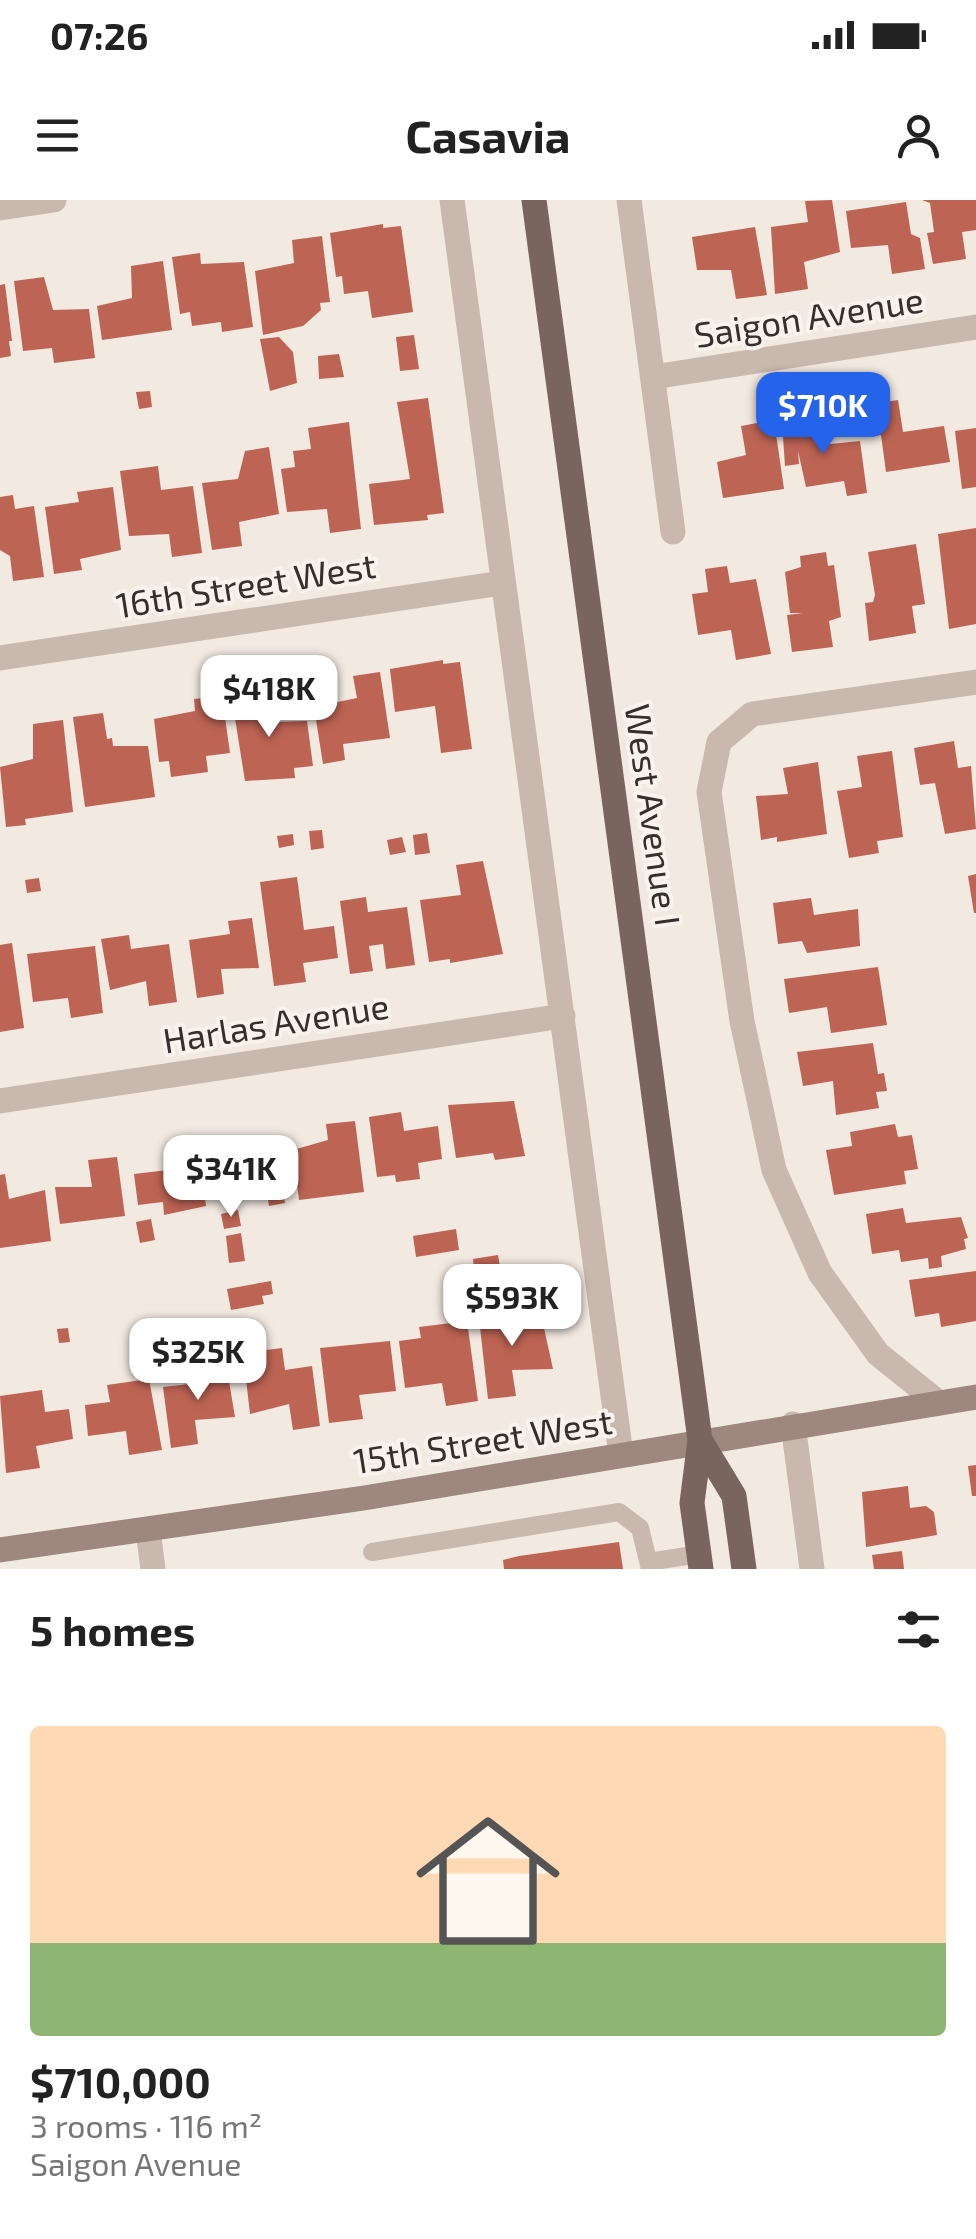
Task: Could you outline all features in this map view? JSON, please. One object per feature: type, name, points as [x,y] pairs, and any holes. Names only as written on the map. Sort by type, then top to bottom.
[{"type":"main road","name":"West Avenue I","points":[[534,200],[700,1440],[692,1502],[700,1561]]},
{"type":"main road","name":"West Avenue I","points":[[700,1440],[734,1496],[744,1569]]},
{"type":"street","points":[[0,208],[54,200]]},
{"type":"street","points":[[452,200],[621,1455]]},
{"type":"street","points":[[628,200],[672,532]]},
{"type":"street","name":"Saigon Avenue","points":[[653,378],[976,328]]},
{"type":"street","name":"16th Street West","points":[[0,658],[502,583]]},
{"type":"street","points":[[939,1402],[878,1354],[832,1289],[774,1170],[742,1021],[708,792],[719,742],[752,714],[976,682]]},
{"type":"street","name":"Harlas Avenue","points":[[0,1101],[563,1016]]},
{"type":"street","name":"15th Street West","points":[[0,1550],[148,1530],[976,1396]]},
{"type":"street","points":[[792,1424],[812,1569]]},
{"type":"street","points":[[148,1530],[153,1569]]},
{"type":"lane","points":[[372,1552],[619,1512],[640,1528],[649,1565],[700,1561]]},
{"type":"building","points":[[832,200],[840,252],[804,262],[808,289],[775,294],[771,227],[808,222],[805,201]]},
{"type":"building","points":[[922,200],[976,200],[976,230],[962,232],[966,259],[933,264],[927,233],[934,232],[930,203]]},
{"type":"building","points":[[906,202],[911,234],[920,238],[925,269],[892,274],[888,245],[851,248],[846,211]]},
{"type":"building","points":[[383,224],[383,228],[401,226],[413,312],[372,318],[368,291],[344,294],[342,276],[336,277],[330,233]]},
{"type":"building","points":[[755,227],[767,295],[736,299],[731,270],[697,270],[692,237]]},
{"type":"building","points":[[322,236],[330,302],[320,303],[321,310],[303,326],[263,335],[255,271],[294,263],[292,240]]},
{"type":"building","points":[[200,253],[201,264],[244,262],[253,327],[222,332],[221,322],[192,326],[190,312],[180,314],[172,257]]},
{"type":"building","points":[[163,261],[172,330],[102,340],[97,306],[132,298],[131,266]]},
{"type":"building","points":[[44,277],[53,310],[89,309],[95,358],[54,363],[52,348],[23,351],[14,281]]},
{"type":"building","points":[[5,284],[11,356],[0,358],[0,285]]},
{"type":"building","points":[[414,335],[419,369],[400,371],[396,337]]},
{"type":"building","points":[[279,337],[293,352],[297,383],[270,391],[260,339]]},
{"type":"building","points":[[339,354],[344,377],[319,379],[318,356]]},
{"type":"building","points":[[150,391],[152,407],[139,409],[136,392]]},
{"type":"building","points":[[428,398],[444,513],[427,515],[428,520],[374,525],[369,484],[410,479],[397,402]]},
{"type":"building","points":[[898,400],[903,432],[944,426],[950,462],[886,472],[881,435],[870,437],[865,405]]},
{"type":"building","points":[[815,416],[820,445],[860,441],[867,493],[847,496],[844,481],[806,487],[798,451],[799,464],[785,466],[782,422]]},
{"type":"building","points":[[774,420],[784,489],[723,498],[717,462],[746,455],[741,426]]},
{"type":"building","points":[[349,422],[361,529],[330,533],[327,509],[287,512],[281,469],[295,467],[293,451],[311,449],[308,428]]},
{"type":"building","points":[[976,428],[976,487],[962,489],[955,431]]},
{"type":"building","points":[[269,447],[279,514],[239,522],[242,546],[212,550],[202,483],[238,479],[245,451]]},
{"type":"building","points":[[158,466],[161,490],[193,486],[202,553],[172,557],[169,534],[129,536],[120,471]]},
{"type":"building","points":[[113,487],[121,550],[80,559],[82,570],[54,574],[45,507],[79,502],[77,492]]},
{"type":"building","points":[[13,495],[15,509],[34,506],[44,577],[13,581],[10,556],[0,550],[0,497]]},
{"type":"building","points":[[976,528],[976,624],[949,629],[938,534]]},
{"type":"building","points":[[916,544],[925,604],[912,606],[916,633],[869,641],[865,603],[873,602],[875,595],[868,552]]},
{"type":"building","points":[[826,552],[828,566],[834,565],[841,617],[829,621],[833,647],[792,652],[787,615],[803,613],[790,613],[785,572],[801,567],[800,556]]},
{"type":"building","points":[[727,566],[730,583],[756,579],[771,654],[736,660],[731,630],[698,635],[692,594],[708,592],[705,569]]},
{"type":"building","points":[[443,660],[443,664],[460,662],[472,749],[441,753],[435,706],[395,712],[390,669]]},
{"type":"building","points":[[380,672],[390,738],[343,744],[345,760],[323,764],[314,707],[357,698],[353,676]]},
{"type":"building","points":[[262,689],[271,722],[307,721],[313,766],[294,768],[295,778],[245,781],[231,693]]},
{"type":"building","points":[[222,696],[230,753],[206,756],[208,772],[171,777],[169,761],[159,762],[154,719],[195,711],[194,699]]},
{"type":"building","points":[[103,713],[107,739],[112,738],[113,746],[148,746],[155,797],[85,807],[73,717]]},
{"type":"building","points":[[63,720],[73,812],[25,819],[26,825],[6,827],[0,767],[33,759],[33,724]]},
{"type":"building","points":[[954,741],[958,768],[971,766],[976,829],[945,834],[935,783],[920,785],[914,748]]},
{"type":"building","points":[[892,751],[903,837],[877,841],[879,853],[849,858],[837,791],[862,787],[857,756]]},
{"type":"building","points":[[818,762],[827,834],[777,842],[777,837],[761,840],[756,796],[788,794],[783,768]]},
{"type":"building","points":[[322,830],[324,848],[311,850],[309,831]]},
{"type":"building","points":[[427,833],[430,853],[415,855],[413,835]]},
{"type":"building","points":[[293,834],[294,845],[279,848],[277,836]]},
{"type":"building","points":[[402,837],[406,852],[390,855],[387,840]]},
{"type":"building","points":[[483,861],[503,954],[450,963],[450,959],[429,962],[420,900],[461,895],[456,865]]},
{"type":"building","points":[[976,874],[976,913],[974,913],[968,876]]},
{"type":"building","points":[[297,877],[304,930],[334,926],[338,958],[303,963],[306,982],[274,986],[260,882]]},
{"type":"building","points":[[39,878],[41,891],[27,893],[25,880]]},
{"type":"building","points":[[366,897],[368,912],[407,907],[415,965],[386,969],[383,944],[369,946],[373,971],[350,974],[340,901]]},
{"type":"building","points":[[811,898],[814,915],[858,909],[860,946],[807,953],[802,941],[778,944],[773,903]]},
{"type":"building","points":[[252,918],[259,968],[221,969],[224,994],[197,998],[189,940],[230,934],[228,921]]},
{"type":"building","points":[[129,935],[131,949],[169,944],[177,1002],[149,1006],[146,981],[110,990],[101,939]]},
{"type":"building","points":[[12,943],[24,1028],[0,1032],[0,945]]},
{"type":"building","points":[[95,946],[103,1013],[71,1018],[68,998],[33,1002],[27,954]]},
{"type":"building","points":[[878,967],[887,1025],[831,1033],[827,1007],[789,1013],[784,979]]},
{"type":"building","points":[[873,1043],[878,1074],[884,1073],[887,1091],[876,1092],[879,1108],[836,1115],[833,1081],[803,1086],[797,1052]]},
{"type":"building","points":[[514,1101],[525,1156],[495,1160],[493,1153],[456,1158],[448,1105]]},
{"type":"building","points":[[401,1112],[404,1131],[438,1126],[442,1159],[418,1163],[420,1179],[396,1182],[395,1175],[377,1177],[369,1117]]},
{"type":"building","points":[[355,1121],[364,1192],[299,1200],[293,1150],[328,1140],[326,1124]]},
{"type":"building","points":[[895,1124],[898,1137],[912,1135],[918,1169],[904,1171],[906,1184],[834,1195],[826,1150],[852,1146],[850,1132]]},
{"type":"building","points":[[244,1137],[247,1162],[283,1155],[288,1190],[283,1191],[285,1203],[269,1206],[267,1193],[224,1199],[216,1141]]},
{"type":"building","points":[[198,1144],[206,1206],[164,1215],[163,1202],[138,1205],[134,1174],[168,1170],[165,1149]]},
{"type":"building","points":[[117,1157],[125,1216],[60,1224],[55,1187],[92,1187],[88,1160]]},
{"type":"building","points":[[5,1174],[9,1199],[45,1190],[51,1241],[0,1248],[0,1175]]},
{"type":"building","points":[[903,1208],[906,1223],[961,1217],[968,1238],[964,1239],[966,1249],[941,1256],[942,1267],[929,1269],[928,1258],[901,1262],[899,1250],[872,1254],[866,1214]]},
{"type":"building","points":[[238,1210],[241,1226],[224,1229],[221,1214]]},
{"type":"building","points":[[151,1219],[155,1240],[140,1243],[136,1222]]},
{"type":"building","points":[[456,1229],[459,1250],[416,1257],[413,1236]]},
{"type":"building","points":[[241,1233],[245,1261],[229,1263],[226,1236]]},
{"type":"building","points":[[498,1255],[500,1267],[474,1271],[473,1259]]},
{"type":"building","points":[[976,1271],[976,1321],[941,1327],[939,1313],[915,1317],[909,1280]]},
{"type":"building","points":[[271,1281],[273,1294],[262,1296],[264,1304],[231,1310],[227,1289]]},
{"type":"building","points":[[540,1310],[553,1369],[512,1370],[516,1396],[488,1399],[479,1318]]},
{"type":"building","points":[[467,1321],[478,1401],[446,1406],[442,1383],[405,1388],[399,1341],[421,1338],[419,1327]]},
{"type":"building","points":[[68,1328],[70,1342],[59,1343],[57,1329]]},
{"type":"building","points":[[390,1341],[396,1391],[359,1395],[363,1419],[329,1423],[320,1348]]},
{"type":"building","points":[[282,1348],[285,1370],[312,1366],[320,1426],[293,1430],[289,1404],[250,1414],[243,1353]]},
{"type":"building","points":[[226,1363],[235,1417],[195,1420],[198,1444],[171,1448],[163,1387],[190,1384],[188,1368]]},
{"type":"building","points":[[149,1379],[162,1450],[129,1455],[126,1431],[88,1436],[85,1405],[110,1402],[107,1385]]},
{"type":"building","points":[[42,1390],[45,1412],[69,1409],[73,1439],[36,1446],[40,1468],[6,1473],[0,1396]]},
{"type":"building","points":[[976,1465],[976,1496],[972,1496],[968,1466]]},
{"type":"building","points":[[908,1486],[910,1508],[926,1506],[934,1512],[937,1535],[866,1547],[862,1492]]},
{"type":"building","points":[[619,1542],[623,1569],[504,1569],[503,1560],[519,1556]]},
{"type":"building","points":[[902,1551],[904,1569],[874,1569],[872,1555]]}]
